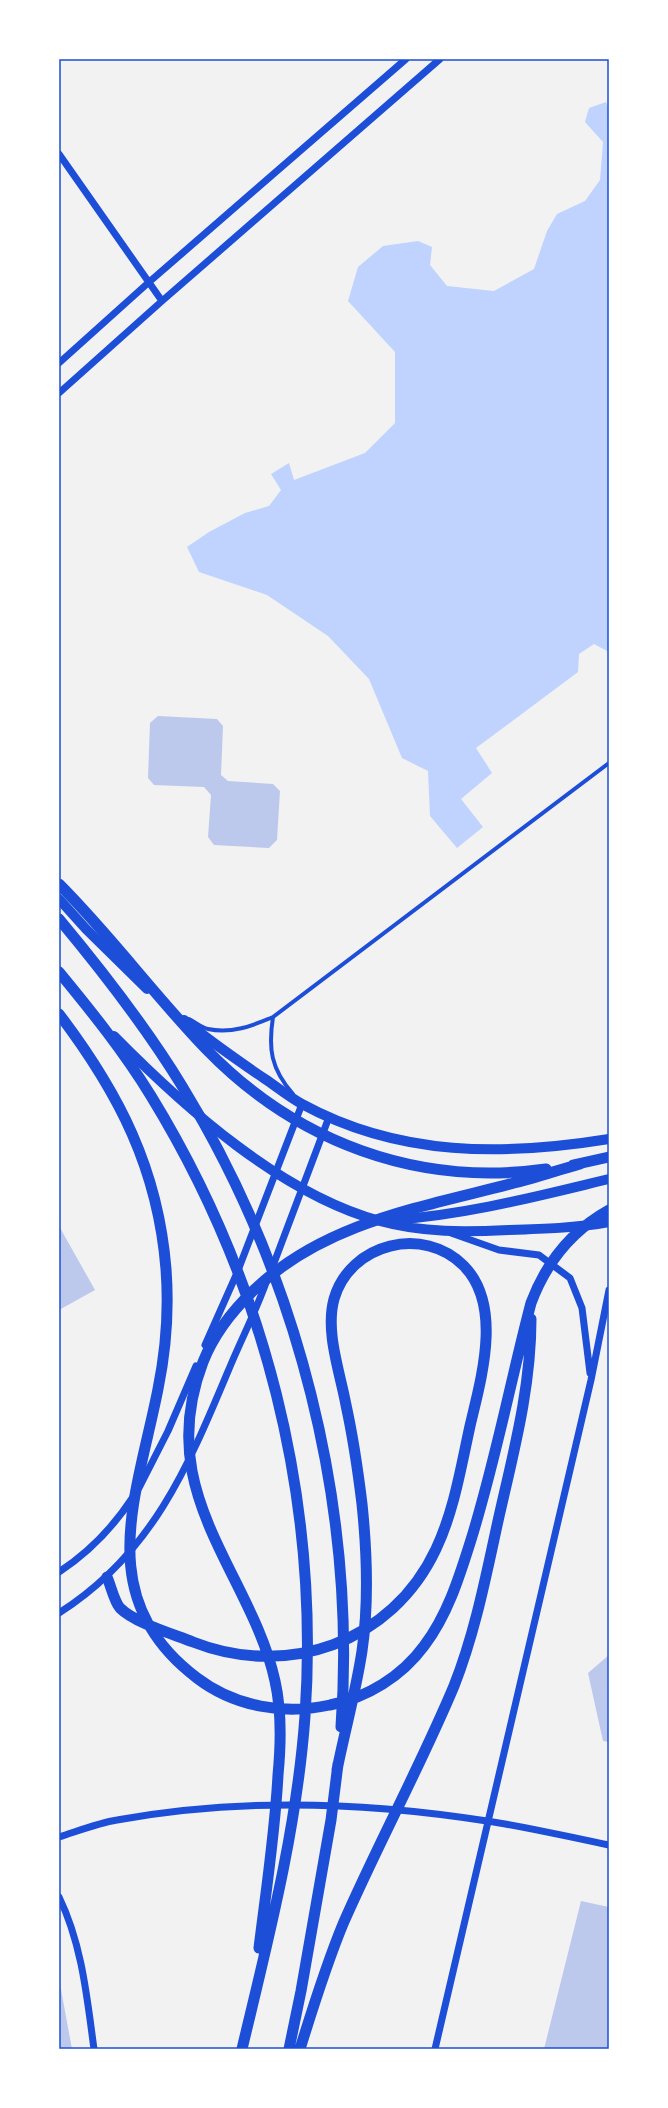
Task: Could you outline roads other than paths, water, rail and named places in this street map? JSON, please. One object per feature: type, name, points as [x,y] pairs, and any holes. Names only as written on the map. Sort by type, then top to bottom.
[{"type":"highway","points":[[59,884],[156,994],[226,1068],[270,1103],[314,1129],[378,1156],[408,1165],[437,1170],[466,1173],[500,1173],[580,1164]]},
{"type":"highway","points":[[59,920],[126,1002],[186,1093],[218,1150],[249,1215],[272,1269],[288,1317],[316,1415],[326,1465],[335,1530],[341,1602],[343,1668],[337,1770],[331,1820],[302,1991],[289,2049]]},
{"type":"highway","points":[[59,972],[92,1012],[151,1096],[206,1198],[241,1278],[258,1326],[272,1375],[293,1473],[300,1521],[307,1619],[305,1717],[300,1766],[290,1830],[278,1892],[242,2049]]},
{"type":"highway","points":[[59,1014],[98,1069],[122,1109],[144,1162],[159,1217],[166,1272],[166,1326],[159,1386],[135,1487],[130,1520],[129,1553],[135,1591],[150,1626],[173,1658],[202,1682],[231,1697],[256,1706],[297,1710],[338,1704],[376,1688],[393,1676],[423,1648],[444,1613],[476,1525],[531,1303],[538,1286],[556,1254],[582,1227],[609,1210]]},
{"type":"highway","points":[[252,2006],[277,1803],[281,1739],[280,1708],[274,1674],[259,1628],[217,1540],[197,1490],[192,1470],[189,1429],[192,1402],[200,1372],[215,1337],[242,1301],[283,1265],[320,1243],[387,1216],[427,1204],[516,1183],[609,1157]]},
{"type":"highway","points":[[107,1577],[119,1606],[135,1618],[196,1643],[225,1653],[248,1657],[287,1656],[306,1653],[343,1641],[361,1632],[366,1629],[372,1625],[377,1622],[392,1609],[406,1596],[429,1564],[444,1529],[453,1500],[475,1405],[486,1328],[484,1300],[479,1288],[464,1265],[453,1256],[428,1245],[414,1243],[387,1246],[363,1258],[353,1266],[338,1288],[334,1300],[332,1326],[353,1440],[362,1504],[365,1554],[365,1623],[364,1630],[363,1638],[362,1652],[337,1770]]},
{"type":"highway","points":[[300,2049],[316,1996],[343,1925],[443,1710],[468,1647],[480,1603],[524,1409],[531,1351],[531,1303]]},
{"type":"main road","points":[[59,899],[86,929],[145,987],[222,1049],[302,1104],[329,1117],[351,1126],[402,1140],[469,1150],[530,1149],[609,1138]]},
{"type":"main road","points":[[59,978],[136,1058],[192,1110],[276,1173],[301,1188],[347,1210],[380,1221],[414,1228],[447,1232],[549,1229],[609,1222]]},
{"type":"main road","points":[[380,1221],[418,1218],[459,1212],[512,1202],[609,1180]]},
{"type":"street","points":[[59,363],[148,283],[406,59]]},
{"type":"street","points":[[59,393],[162,301],[440,59]]},
{"type":"street","points":[[59,154],[162,301]]},
{"type":"street","points":[[145,987],[180,1013],[207,1029],[229,1030],[250,1027],[273,1017],[609,764]]},
{"type":"street","points":[[59,1572],[96,1542],[124,1510],[145,1479],[168,1431],[234,1280],[276,1173],[302,1104],[283,1081],[270,1051],[273,1017]]},
{"type":"street","points":[[59,1613],[107,1577],[140,1542],[170,1496],[197,1446],[265,1286],[329,1117]]},
{"type":"street","points":[[447,1232],[499,1250],[539,1255],[570,1278],[582,1308],[591,1380]]},
{"type":"street","points":[[435,2049],[591,1380],[609,1290]]},
{"type":"street","points":[[59,1837],[116,1820],[199,1809],[258,1807],[364,1807],[488,1821],[609,1845]]},
{"type":"street","points":[[59,1896],[66,1910],[84,1975],[94,2049]]},
{"type":"water","points":[[606,102],[609,110],[609,652],[594,644],[579,654],[578,672],[476,748],[492,773],[461,799],[483,827],[457,848],[430,816],[428,771],[402,758],[369,679],[328,636],[267,595],[199,572],[187,547],[209,532],[245,513],[269,506],[281,490],[271,474],[289,463],[294,480],[365,453],[395,423],[395,352],[348,301],[358,267],[383,246],[418,241],[432,247],[430,265],[447,286],[494,291],[534,269],[547,231],[557,214],[585,201],[600,180],[603,142],[585,122],[589,108]]}]
